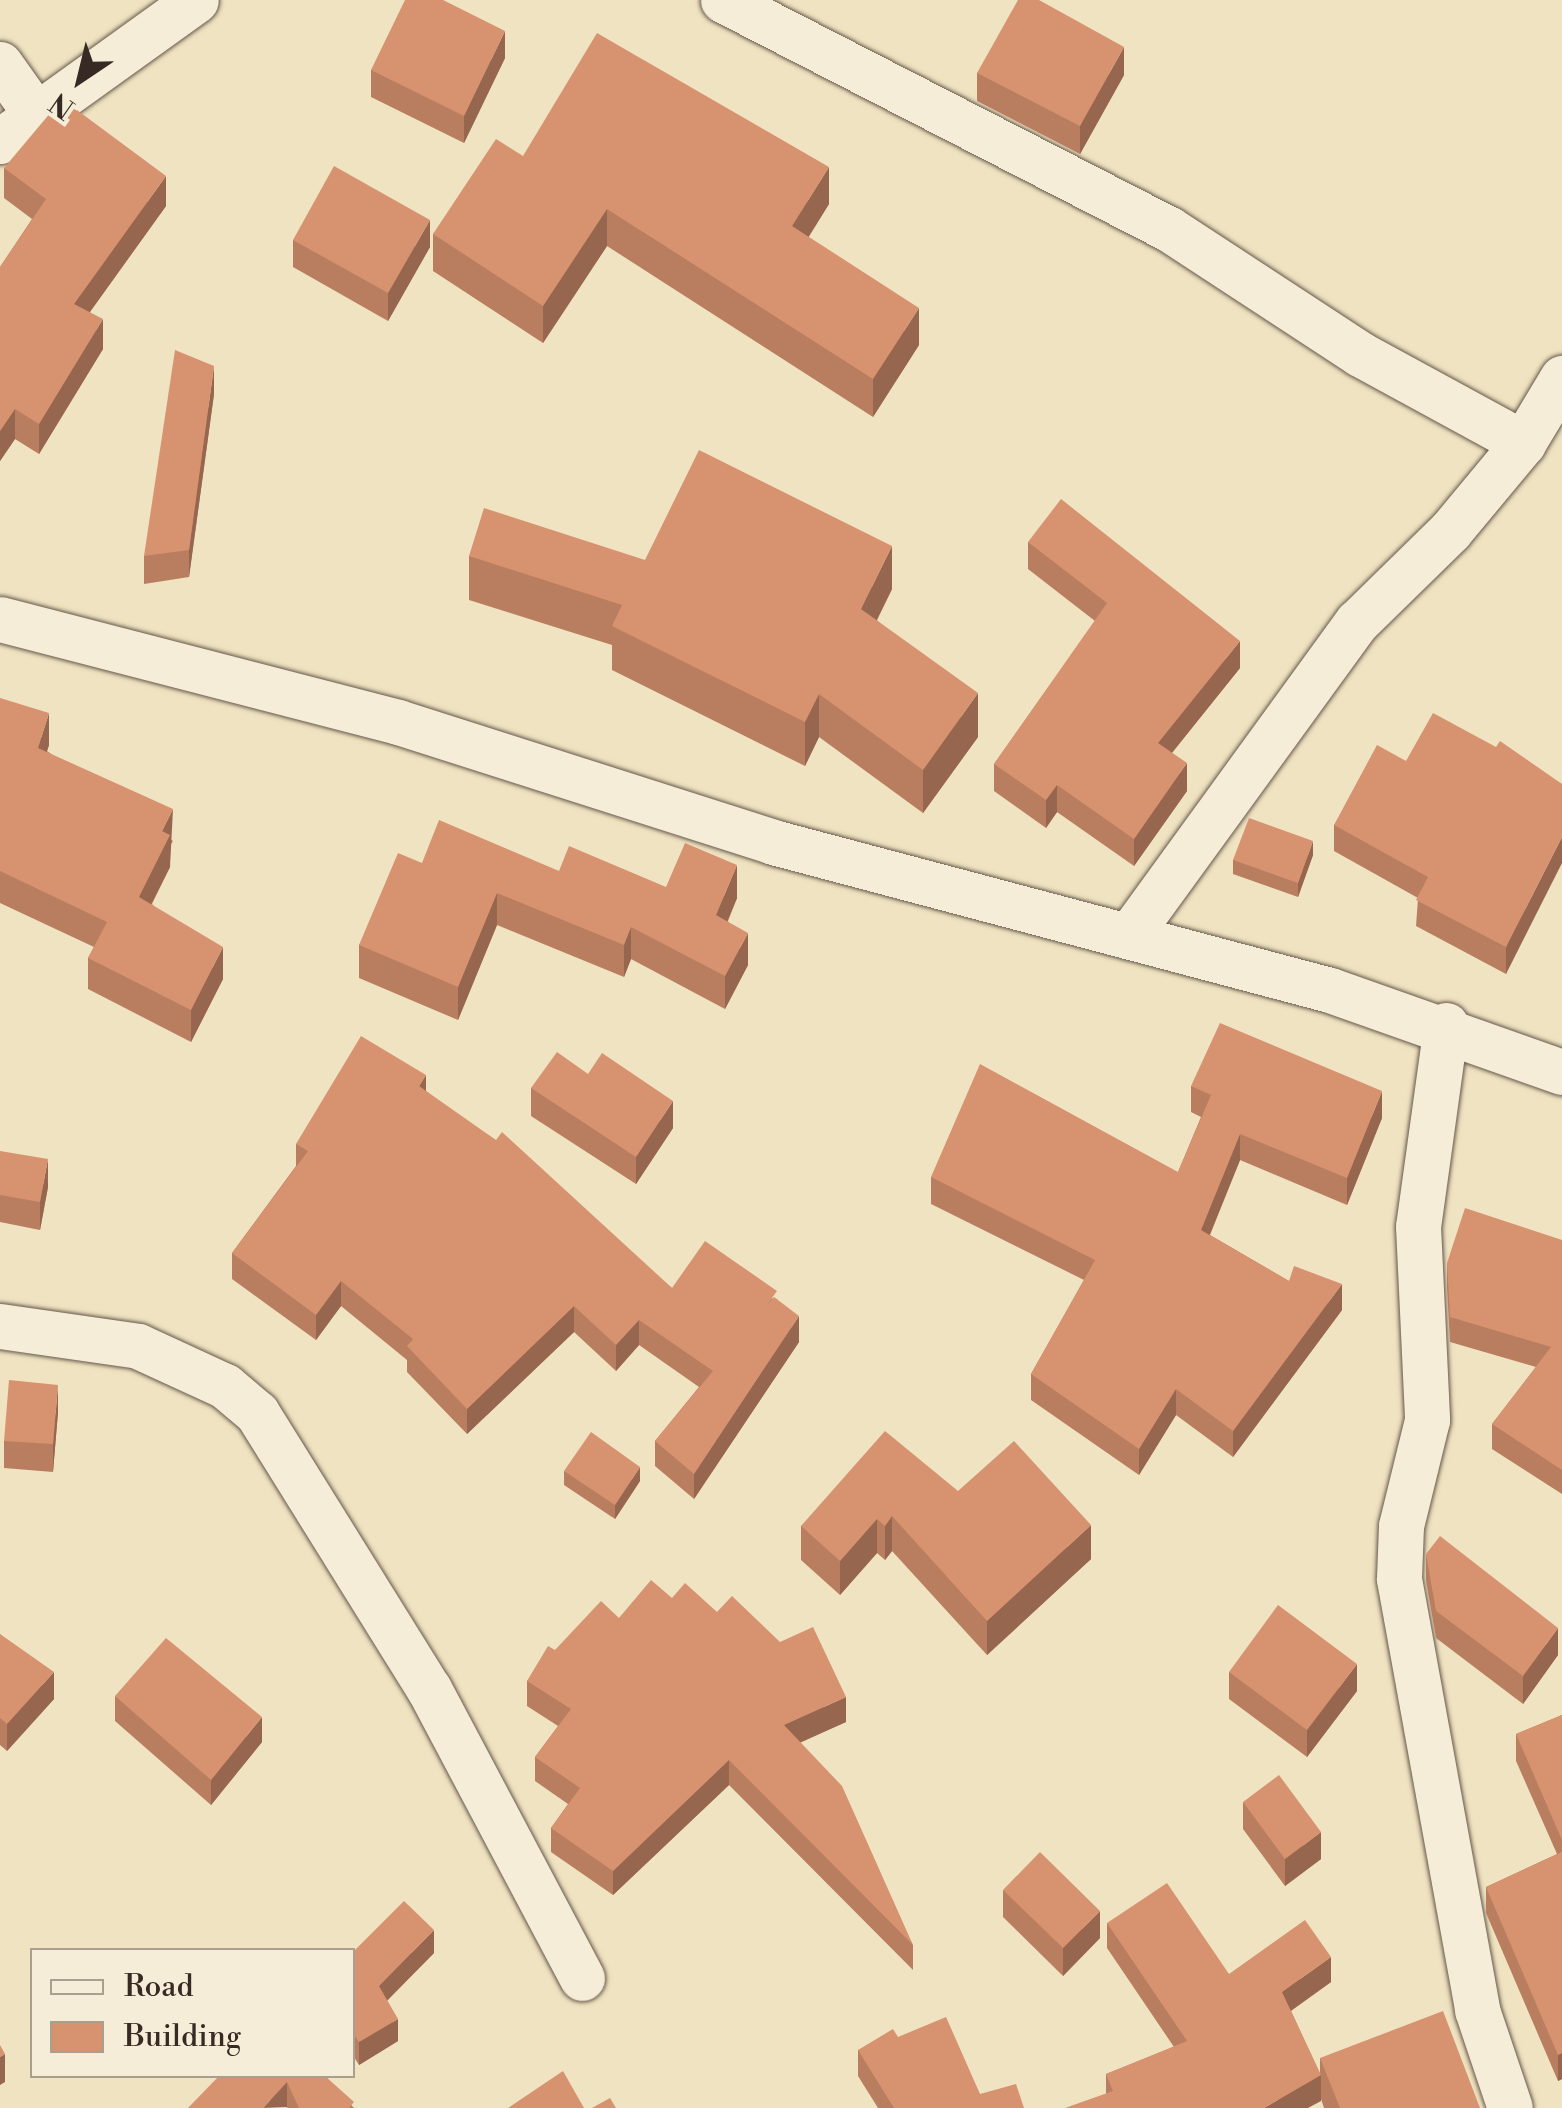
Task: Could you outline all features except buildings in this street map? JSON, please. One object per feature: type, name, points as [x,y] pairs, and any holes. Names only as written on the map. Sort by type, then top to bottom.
[{"type":"street","points":[[0,141],[196,0]]},
{"type":"street","points":[[723,0],[1170,229],[1360,354],[1523,443]]},
{"type":"street","points":[[0,64],[37,116]]},
{"type":"street","points":[[1130,934],[1357,622],[1523,443],[1562,378]]},
{"type":"street","points":[[0,620],[398,722],[774,842],[1130,934],[1446,1025],[1562,1072]]},
{"type":"street","points":[[1446,1025],[1418,1226],[1427,1420],[1400,1526],[1400,1580],[1477,2010],[1510,2108]]},
{"type":"street","points":[[0,1326],[138,1346],[224,1386],[257,1414],[428,1688],[582,1978]]}]
